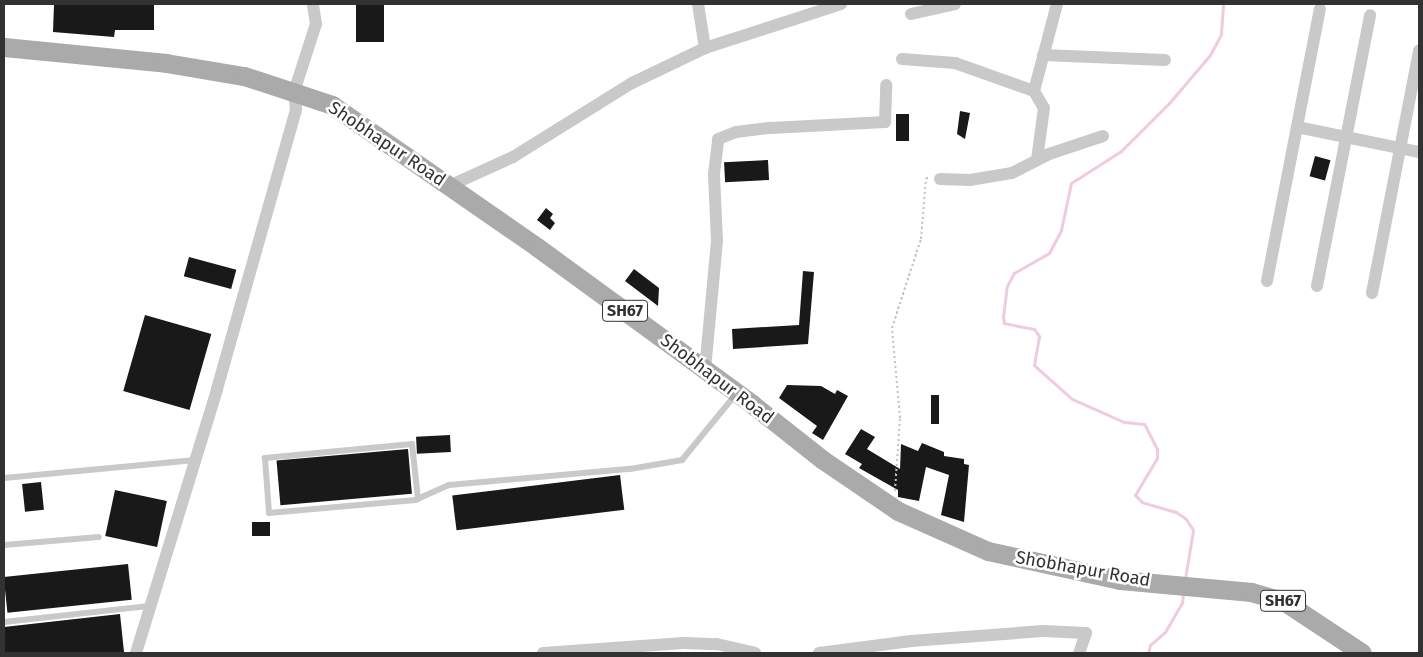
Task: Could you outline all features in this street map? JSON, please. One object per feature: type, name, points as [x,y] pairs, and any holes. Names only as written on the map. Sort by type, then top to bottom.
[{"type":"main road","name":"Shobhapur Road","points":[[4,47],[166,64],[244,76],[332,105],[449,186],[737,393],[823,460],[894,509],[988,551],[1120,580],[1251,592],[1285,602],[1362,653]]},
{"type":"street","points":[[136,653],[195,460],[296,109],[294,92],[316,24],[313,4]]},
{"type":"street","points":[[698,4],[705,48]]},
{"type":"street","points":[[449,186],[513,157],[632,83],[705,48],[841,4]]},
{"type":"street","points":[[911,14],[955,4]]},
{"type":"street","points":[[1034,91],[1056,4]]},
{"type":"street","points":[[1267,281],[1320,9]]},
{"type":"street","points":[[1317,286],[1370,15]]},
{"type":"street","points":[[1372,293],[1419,51]]},
{"type":"street","points":[[1043,55],[1165,60]]},
{"type":"street","points":[[902,58],[954,63],[1034,91],[1044,108],[1036,160]]},
{"type":"street","points":[[705,370],[717,241],[714,174],[718,139],[736,132],[771,128],[885,122],[886,85]]},
{"type":"street","points":[[1297,127],[1419,152]]},
{"type":"street","points":[[940,179],[992,178],[1012,173],[1036,160],[1103,136]]},
{"type":"street","points":[[819,653],[910,641],[1043,631],[1086,633],[1079,653]]},
{"type":"street","points":[[543,653],[684,648],[717,644],[755,653]]},
{"type":"lane","points":[[418,499],[412,444],[264,458],[269,513],[418,499],[449,485],[630,469],[682,460],[737,393]]},
{"type":"lane","points":[[4,478],[195,460]]},
{"type":"lane","points":[[4,545],[99,536]]},
{"type":"lane","points":[[4,622],[150,606]]},
{"type":"path","points":[[894,509],[900,418],[892,328],[921,239],[926,178],[940,179]]},
{"type":"building","points":[[54,4],[154,4],[154,30],[115,30],[114,37],[53,32]]},
{"type":"building","points":[[356,4],[384,4],[384,42],[356,42]]},
{"type":"building","points":[[960,111],[970,113],[965,139],[957,134]]},
{"type":"building","points":[[896,114],[909,114],[909,141],[896,141]]},
{"type":"building","points":[[1315,156],[1330,160],[1325,180],[1310,176]]},
{"type":"building","points":[[768,160],[769,180],[725,182],[724,162]]},
{"type":"building","points":[[546,208],[553,214],[550,218],[555,223],[550,230],[537,220]]},
{"type":"building","points":[[189,257],[236,270],[231,289],[184,276]]},
{"type":"building","points":[[634,269],[659,288],[658,306],[625,281]]},
{"type":"building","points":[[803,271],[814,272],[808,344],[733,349],[732,329],[799,325]]},
{"type":"building","points":[[145,315],[211,334],[190,410],[123,391]]},
{"type":"building","points":[[787,385],[821,386],[835,394],[837,390],[848,396],[823,440],[812,433],[817,426],[779,398]]},
{"type":"building","points":[[931,395],[939,395],[939,424],[931,424]]},
{"type":"building","points":[[861,429],[875,437],[867,449],[900,469],[901,444],[918,451],[922,443],[944,452],[944,456],[964,459],[964,464],[969,465],[964,522],[941,515],[949,475],[926,467],[919,501],[898,497],[898,490],[859,468],[862,464],[845,454]]},
{"type":"building","points":[[450,435],[451,452],[417,454],[416,437]]},
{"type":"building","points":[[408,449],[412,494],[280,505],[277,461]]},
{"type":"building","points":[[620,475],[624,510],[457,530],[452,496]]},
{"type":"building","points":[[41,482],[44,510],[25,512],[22,484]]},
{"type":"building","points":[[115,490],[167,501],[157,547],[105,536]]},
{"type":"building","points":[[252,522],[270,522],[270,536],[252,536]]},
{"type":"building","points":[[128,564],[132,600],[7,613],[4,577]]},
{"type":"building","points":[[120,614],[124,652],[4,653],[4,627]]},
{"type":"waterway","points":[[1185,579],[1193,530],[1186,519],[1176,512],[1142,502],[1135,495],[1157,458],[1157,449],[1144,424],[1124,422],[1072,399],[1034,365],[1039,336],[1034,329],[1004,323],[1003,317],[1007,286],[1014,273],[1049,253],[1061,230],[1071,183],[1121,151],[1170,102],[1210,55],[1221,34],[1223,4]]},
{"type":"waterway","points":[[1148,653],[1150,645],[1165,632],[1182,603],[1183,593]]}]
